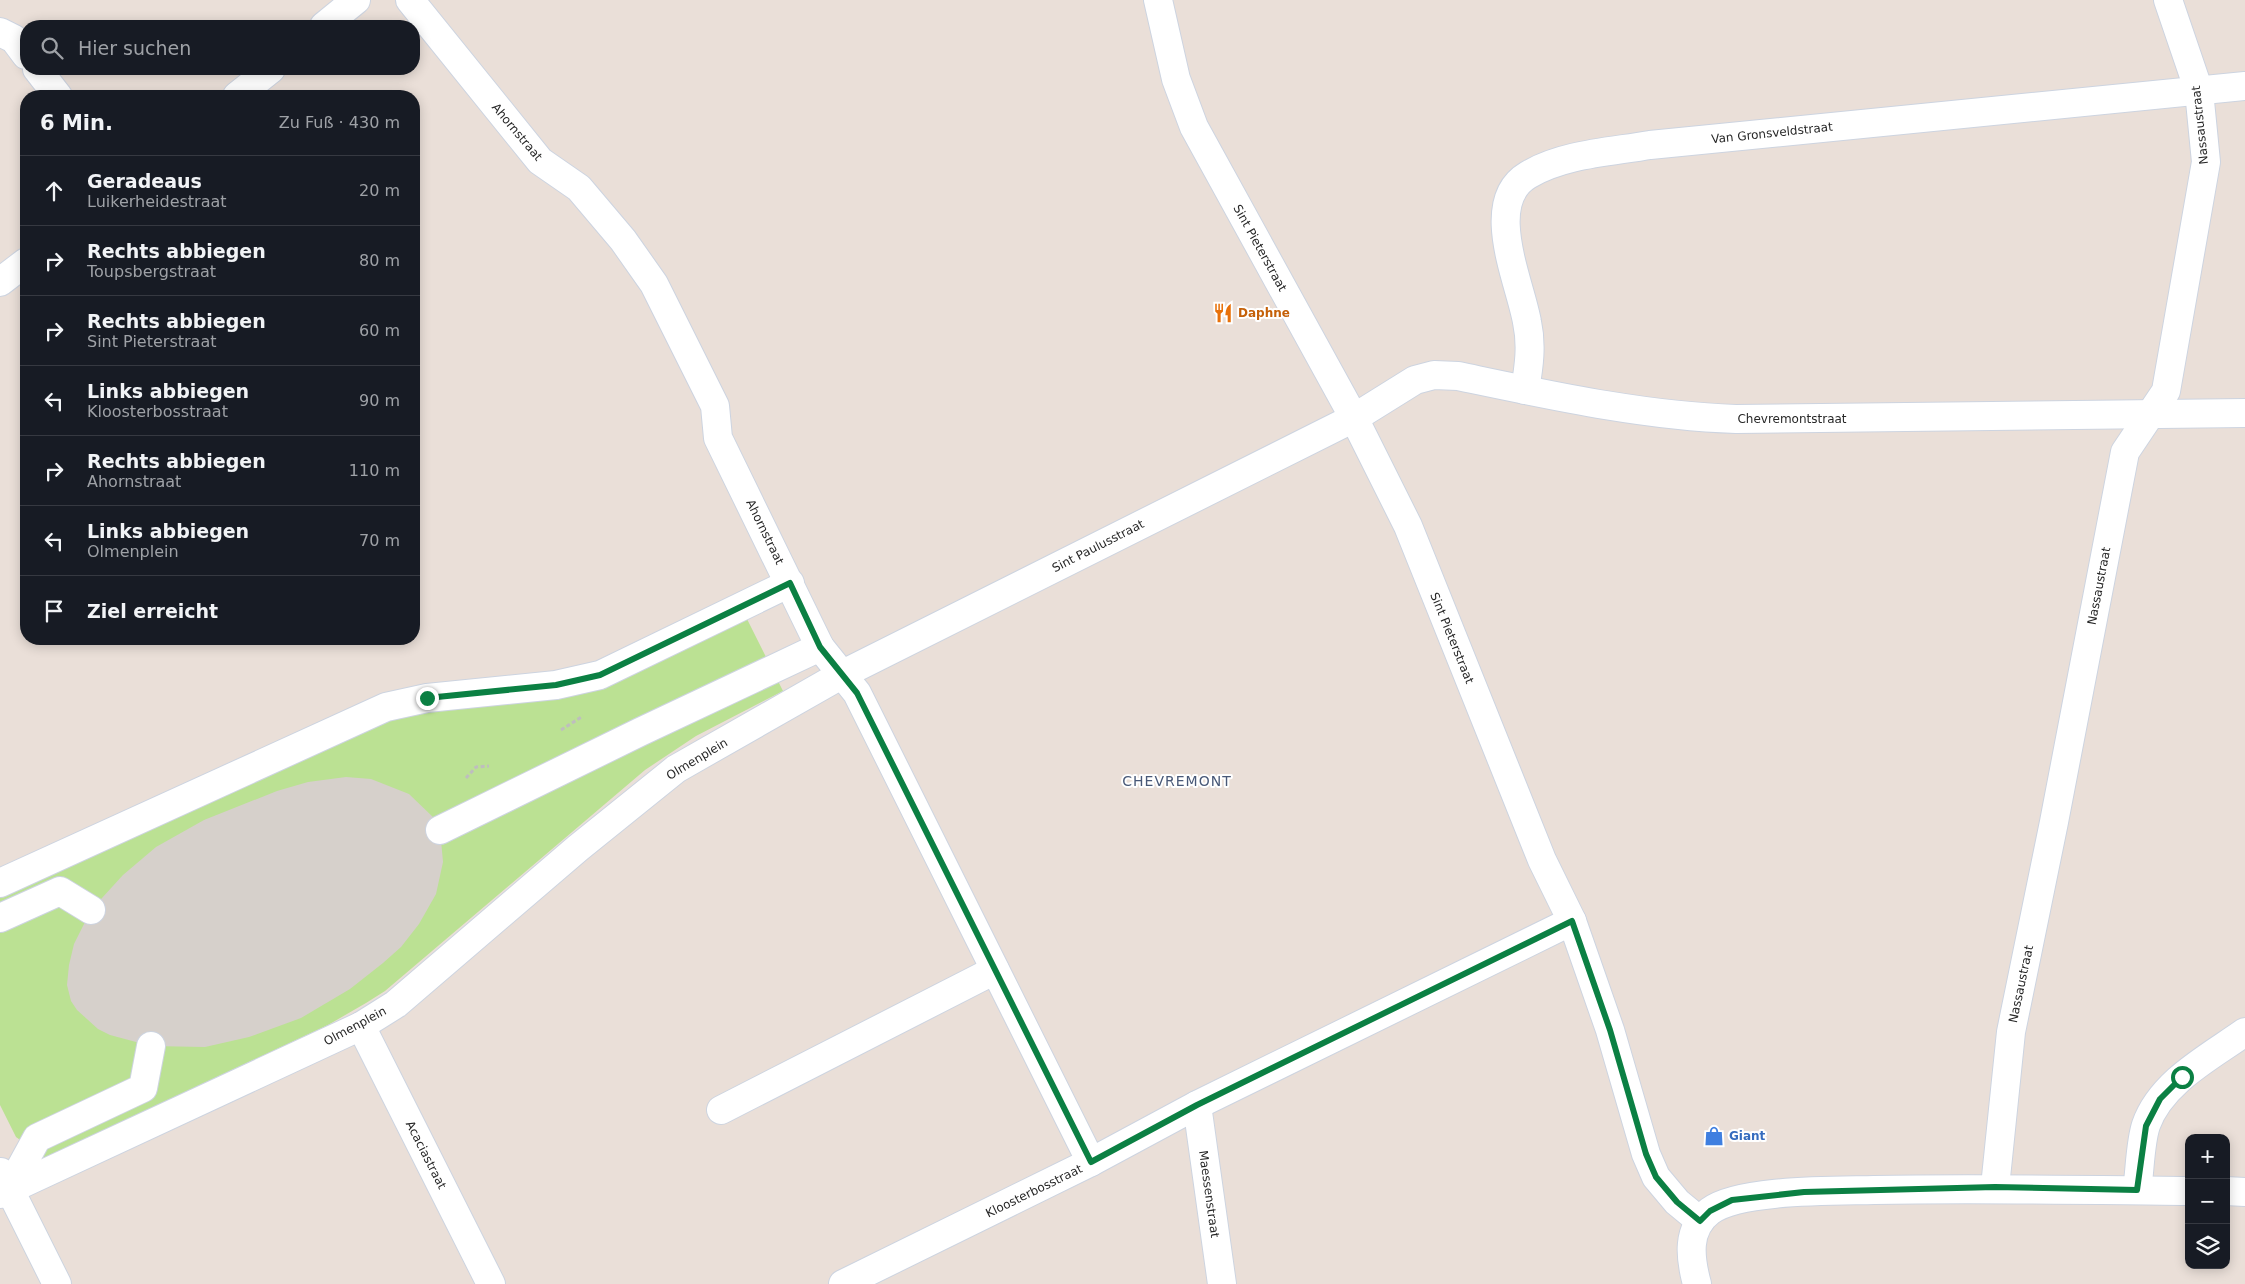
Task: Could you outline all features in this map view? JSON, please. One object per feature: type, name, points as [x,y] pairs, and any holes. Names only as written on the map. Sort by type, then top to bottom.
[{"type":"street","points":[[331,20],[356,0]]},
{"type":"street","name":"Ahornstraat","points":[[410,0],[540,162],[579,188],[623,240],[654,284],[714,406],[718,438],[820,647],[857,693],[1091,1162]]},
{"type":"street","name":"Sint Pieterstraat","points":[[1158,0],[1176,79],[1194,127],[1354,418],[1408,526],[1542,860],[1572,921],[1610,1030],[1646,1154],[1656,1177],[1677,1202],[1700,1221]]},
{"type":"street","name":"Nassaustraat","points":[[1995,1187],[2011,1032],[2054,822],[2125,452],[2148,415],[2166,391],[2206,162],[2199,91],[2168,0]]},
{"type":"street","points":[[0,32],[14,39],[20,47]]},
{"type":"street","points":[[42,75],[53,90]]},
{"type":"street","points":[[245,90],[263,75]]},
{"type":"street","name":"Van Gronsveldstraat","points":[[1526,390],[1531,351],[1528,329],[1504,220],[1511,191],[1527,176],[1564,160],[1650,145],[2245,86]]},
{"type":"street","points":[[0,282],[20,267]]},
{"type":"street","name":"Chevremontstraat","points":[[1354,418],[1415,380],[1434,375],[1458,376],[1526,390],[1665,413],[1727,419],[2245,413]]},
{"type":"street","name":"Sint Paulusstraat","points":[[842,675],[1354,418]]},
{"type":"street","points":[[0,884],[386,706],[427,698],[556,685],[600,675],[790,583]]},
{"type":"street","points":[[440,830],[631,736],[820,647]]},
{"type":"street","name":"Olmenplein","points":[[3,1185],[361,1026],[396,1004],[578,848],[676,769],[842,675]]},
{"type":"street","points":[[0,918],[60,891],[91,910]]},
{"type":"street","name":"Kloosterbosstraat","points":[[843,1284],[1091,1162],[1197,1105],[1572,921]]},
{"type":"street","points":[[721,1110],[995,970]]},
{"type":"street","name":"Acaciastraat","points":[[361,1026],[491,1284]]},
{"type":"street","points":[[2137,1190],[2146,1126],[2160,1099],[2182,1077],[2245,1032]]},
{"type":"street","points":[[56,1284],[3,1185],[37,1138],[144,1088],[152,1046]]},
{"type":"street","name":"Maessenstraat","points":[[1197,1105],[1222,1284]]},
{"type":"street","points":[[1697,1284],[1691,1244],[1700,1221],[1710,1211],[1732,1200],[1794,1192],[1995,1187],[2185,1191]]},
{"type":"street","points":[[2230,1191],[2245,1192]]},
{"type":"green space","points":[[746,617],[783,691],[696,736],[645,770],[385,991],[328,1025],[45,1158],[16,1137],[0,1105],[0,894],[385,717],[540,695]]},
{"type":"shaded area","points":[[346,777],[371,779],[409,794],[435,819],[440,830],[443,862],[436,894],[419,924],[401,947],[383,963],[350,989],[301,1018],[249,1037],[205,1047],[151,1046],[110,1035],[98,1029],[77,1010],[71,1001],[67,985],[74,944],[91,910],[123,875],[156,847],[204,820],[277,791],[308,782]]},
{"type":"place","name":"Daphne","points":[[1223,313]]},
{"type":"place","name":"Giant","points":[[1714,1136]]},
{"type":"district","name":"CHEVREMONT","points":[[1177,781]]},
{"type":"route","points":[[427,698],[556,685],[600,675],[639,658],[790,583],[820,647],[857,693],[1091,1162],[1197,1105],[1572,921],[1610,1030],[1646,1154],[1656,1177],[1677,1202],[1700,1221],[1719,1205],[1732,1200],[1804,1192],[1995,1187],[2137,1190],[2146,1126],[2160,1099],[2182,1077]]}]
